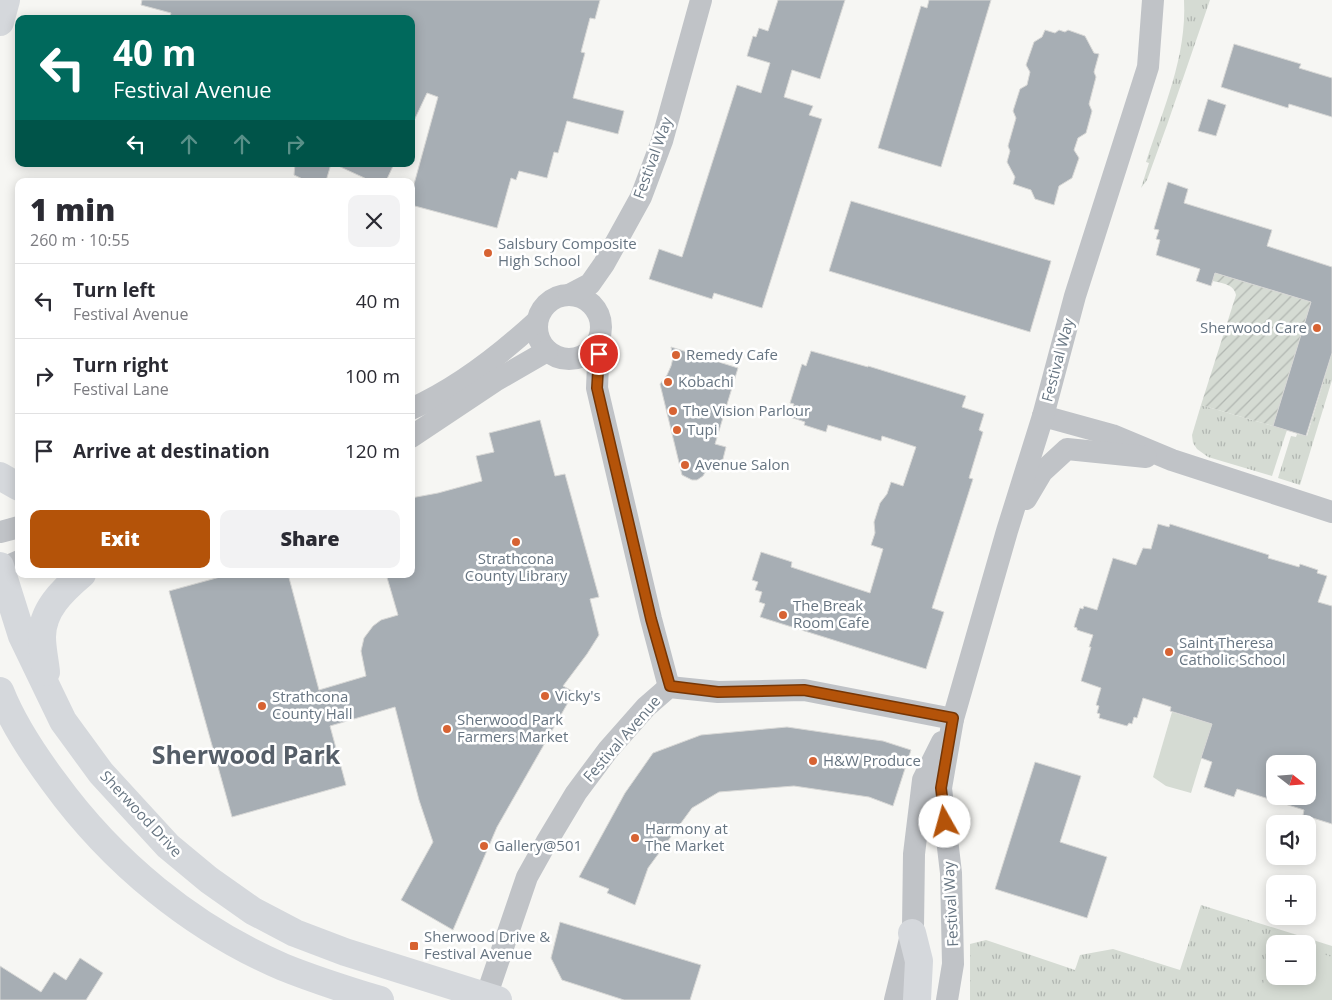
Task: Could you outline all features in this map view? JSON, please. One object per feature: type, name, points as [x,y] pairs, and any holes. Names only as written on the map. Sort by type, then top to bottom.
[{"type":"main road","points":[[0,22],[6,0]]},
{"type":"main road","points":[[0,476],[15,485]]},
{"type":"main road","name":"Sherwood Drive","points":[[4,567],[22,636],[64,721],[101,773],[168,846],[209,880],[253,910],[295,933],[345,952],[489,999]]},
{"type":"main road","points":[[49,693],[42,637],[47,612],[65,589],[77,578]]},
{"type":"main road","points":[[0,691],[30,750],[73,808],[124,862],[158,891],[196,920],[282,967],[336,987],[380,1000]]},
{"type":"main road","points":[[0,720],[30,750]]},
{"type":"main road","points":[[912,934],[919,961],[917,1000]]},
{"type":"street","name":"Festival Way","points":[[569,295],[590,284],[604,264],[641,197],[662,141],[701,0]]},
{"type":"street","name":"Festival Way","points":[[947,1000],[953,964],[951,873],[941,788],[953,718],[1007,531],[1043,416],[1075,296],[1148,68],[1153,0]]},
{"type":"street","points":[[597,388],[540,342],[537,332],[537,321],[541,311],[548,302],[558,296],[580,297],[590,302],[597,310],[601,321],[602,331],[599,341],[597,388],[651,619],[670,686]]},
{"type":"street","points":[[415,407],[436,398],[486,365],[537,321]]},
{"type":"street","points":[[415,434],[495,381],[556,356],[576,360],[585,356],[599,341]]},
{"type":"street","points":[[1043,416],[1112,436],[1172,460],[1332,512]]},
{"type":"street","points":[[1007,531],[1042,472],[1067,449],[1172,460]]},
{"type":"street","points":[[0,532],[15,527]]},
{"type":"street","name":"Festival Avenue","points":[[489,999],[526,877],[571,801],[608,750],[646,707],[670,686],[718,692],[804,690],[953,718]]},
{"type":"street","name":"Festival Way","points":[[895,1000],[913,927],[914,854],[923,780],[953,718]]},
{"type":"green space","points":[[1184,0],[1210,0],[1147,180],[1141,188],[1149,163],[1146,162],[1178,62],[1182,42]]},
{"type":"green space","points":[[1215,273],[1311,302],[1273,426],[1201,405],[1236,295],[1230,286],[1212,281]]},
{"type":"green space","points":[[1332,353],[1332,380],[1300,485],[1278,478],[1291,436],[1296,437],[1297,434],[1307,436]]},
{"type":"green space","points":[[1201,405],[1287,430],[1272,476],[1208,457],[1197,449],[1193,443],[1192,435]]},
{"type":"green space","points":[[1172,712],[1212,724],[1191,793],[1166,786],[1153,777]]},
{"type":"green space","points":[[1201,905],[1297,935],[1266,935],[1266,985],[1316,985],[1316,941],[1332,946],[1332,1000],[970,1000],[970,944],[986,940],[1075,970],[1080,955],[1113,949],[1180,970]]},
{"type":"green space","points":[[1316,952],[1332,957],[1332,1000],[1258,1000],[1266,974],[1266,985],[1316,985]]},
{"type":"building","name":"Salsbury Composite High School","points":[[142,0],[600,0],[595,19],[590,18],[581,52],[585,53],[573,98],[624,111],[618,134],[567,121],[558,153],[554,152],[547,178],[519,171],[516,180],[511,178],[497,228],[415,206],[415,180],[438,97],[427,93],[415,118],[415,15],[170,15],[171,13],[141,5]]},
{"type":"building","points":[[778,0],[845,0],[820,79],[792,70],[784,97],[813,106],[809,115],[822,119],[762,308],[714,293],[712,299],[649,279],[659,249],[682,257],[737,85],[761,93],[770,63],[747,56],[753,36],[756,37],[759,28],[768,31]]},
{"type":"building","points":[[929,0],[991,0],[941,167],[878,148],[921,6],[927,8]]},
{"type":"building","points":[[1045,30],[1055,33],[1059,30],[1065,32],[1068,30],[1085,36],[1094,53],[1099,54],[1094,72],[1096,77],[1089,104],[1092,111],[1086,133],[1078,138],[1074,150],[1079,158],[1072,178],[1059,186],[1054,205],[1035,199],[1031,190],[1013,184],[1015,177],[1007,162],[1010,151],[1008,146],[1016,118],[1013,111],[1020,89],[1027,85],[1030,72],[1026,65],[1034,42],[1042,37]]},
{"type":"building","points":[[1234,44],[1301,64],[1299,68],[1332,78],[1332,117],[1289,104],[1288,108],[1221,87]]},
{"type":"building","points":[[1208,99],[1226,105],[1216,136],[1198,131]]},
{"type":"building","points":[[295,167],[330,167],[327,178],[300,178],[294,175]]},
{"type":"building","points":[[341,167],[393,167],[387,178],[364,178]]},
{"type":"building","name":"Sherwood Care","points":[[1168,182],[1188,189],[1184,203],[1272,230],[1267,246],[1332,267],[1332,353],[1306,436],[1273,426],[1311,302],[1215,273],[1211,286],[1196,281],[1200,269],[1156,255],[1160,240],[1156,239],[1159,230],[1154,229]]},
{"type":"building","points":[[851,201],[1051,261],[1030,332],[829,271]]},
{"type":"building","points":[[671,347],[738,368],[715,444],[726,447],[722,463],[712,460],[703,476],[697,480],[692,480],[682,475],[660,384],[671,366],[673,358]]},
{"type":"building","points":[[811,351],[966,396],[962,407],[984,414],[979,430],[983,432],[969,478],[973,479],[932,608],[944,612],[926,669],[760,617],[765,604],[759,602],[762,592],[755,590],[758,582],[752,580],[761,552],[792,562],[791,567],[870,593],[883,549],[871,545],[875,533],[874,522],[880,503],[887,494],[891,482],[903,486],[916,447],[882,436],[881,441],[828,425],[826,432],[804,425],[805,422],[790,417],[794,404],[790,403],[802,364],[806,366]]},
{"type":"building","points":[[540,420],[555,476],[565,474],[599,597],[590,599],[599,635],[563,686],[574,692],[497,827],[453,930],[401,900],[433,842],[419,800],[395,707],[330,726],[346,785],[232,817],[169,591],[216,578],[289,578],[319,690],[366,676],[361,651],[364,638],[373,626],[381,620],[398,615],[387,578],[415,578],[415,497],[482,481],[476,456],[494,452],[489,433]]},
{"type":"building","name":"Saint Theresa Catholic School","points":[[1158,524],[1169,527],[1170,524],[1269,555],[1268,558],[1299,567],[1300,564],[1318,570],[1317,573],[1327,576],[1318,602],[1332,606],[1332,824],[1316,819],[1316,815],[1303,815],[1304,810],[1288,805],[1316,805],[1316,755],[1266,755],[1266,798],[1237,789],[1234,797],[1204,787],[1212,762],[1201,758],[1212,724],[1170,711],[1171,707],[1143,698],[1137,718],[1134,717],[1132,724],[1129,723],[1127,726],[1099,718],[1100,714],[1097,713],[1099,706],[1096,705],[1101,688],[1081,681],[1093,635],[1077,630],[1074,627],[1080,608],[1083,609],[1084,606],[1097,610],[1113,558],[1136,565],[1143,548],[1151,549]]},
{"type":"building","name":"Harmony at The Market","points":[[787,727],[883,741],[911,750],[893,806],[869,797],[794,786],[719,792],[692,808],[648,868],[635,905],[607,893],[609,889],[579,877],[625,793],[653,753],[701,735]]},
{"type":"building","points":[[1035,762],[1081,776],[1060,842],[1107,857],[1087,918],[995,889]]},
{"type":"building","points":[[560,922],[701,965],[690,1000],[624,1000],[562,980],[551,958]]},
{"type":"building","points":[[80,958],[103,973],[86,1000],[0,1000],[0,966],[41,992],[54,972],[66,980]]},
{"type":"place","name":"Salsbury Composite High School","points":[[488,253]]},
{"type":"place","name":"Sherwood Care","points":[[1317,328]]},
{"type":"place","name":"Remedy Cafe","points":[[676,355]]},
{"type":"place","name":"Kobachi","points":[[668,382]]},
{"type":"place","name":"The Vision Parlour","points":[[673,411]]},
{"type":"place","name":"Tupi","points":[[677,430]]},
{"type":"place","name":"Avenue Salon","points":[[685,465]]},
{"type":"place","name":"Strathcona County Library","points":[[516,542]]},
{"type":"place","name":"The Break Room Cafe","points":[[783,615]]},
{"type":"place","name":"Saint Theresa Catholic School","points":[[1169,652]]},
{"type":"place","name":"Vicky's","points":[[545,696]]},
{"type":"place","name":"Strathcona County Hall","points":[[262,706]]},
{"type":"place","name":"Sherwood Park Farmers Market","points":[[447,729]]},
{"type":"place","name":"H&W Produce","points":[[813,761]]},
{"type":"place","name":"Harmony at The Market","points":[[635,838]]},
{"type":"place","name":"Gallery@501","points":[[484,846]]},
{"type":"place","name":"Sherwood Drive & Festival Avenue","points":[[414,946]]},
{"type":"district","name":"Sherwood Park","points":[[246,755]]},
{"type":"route","points":[[599,354],[597,388],[651,619],[670,686],[718,692],[804,690],[953,718],[941,788],[945,822]]}]
